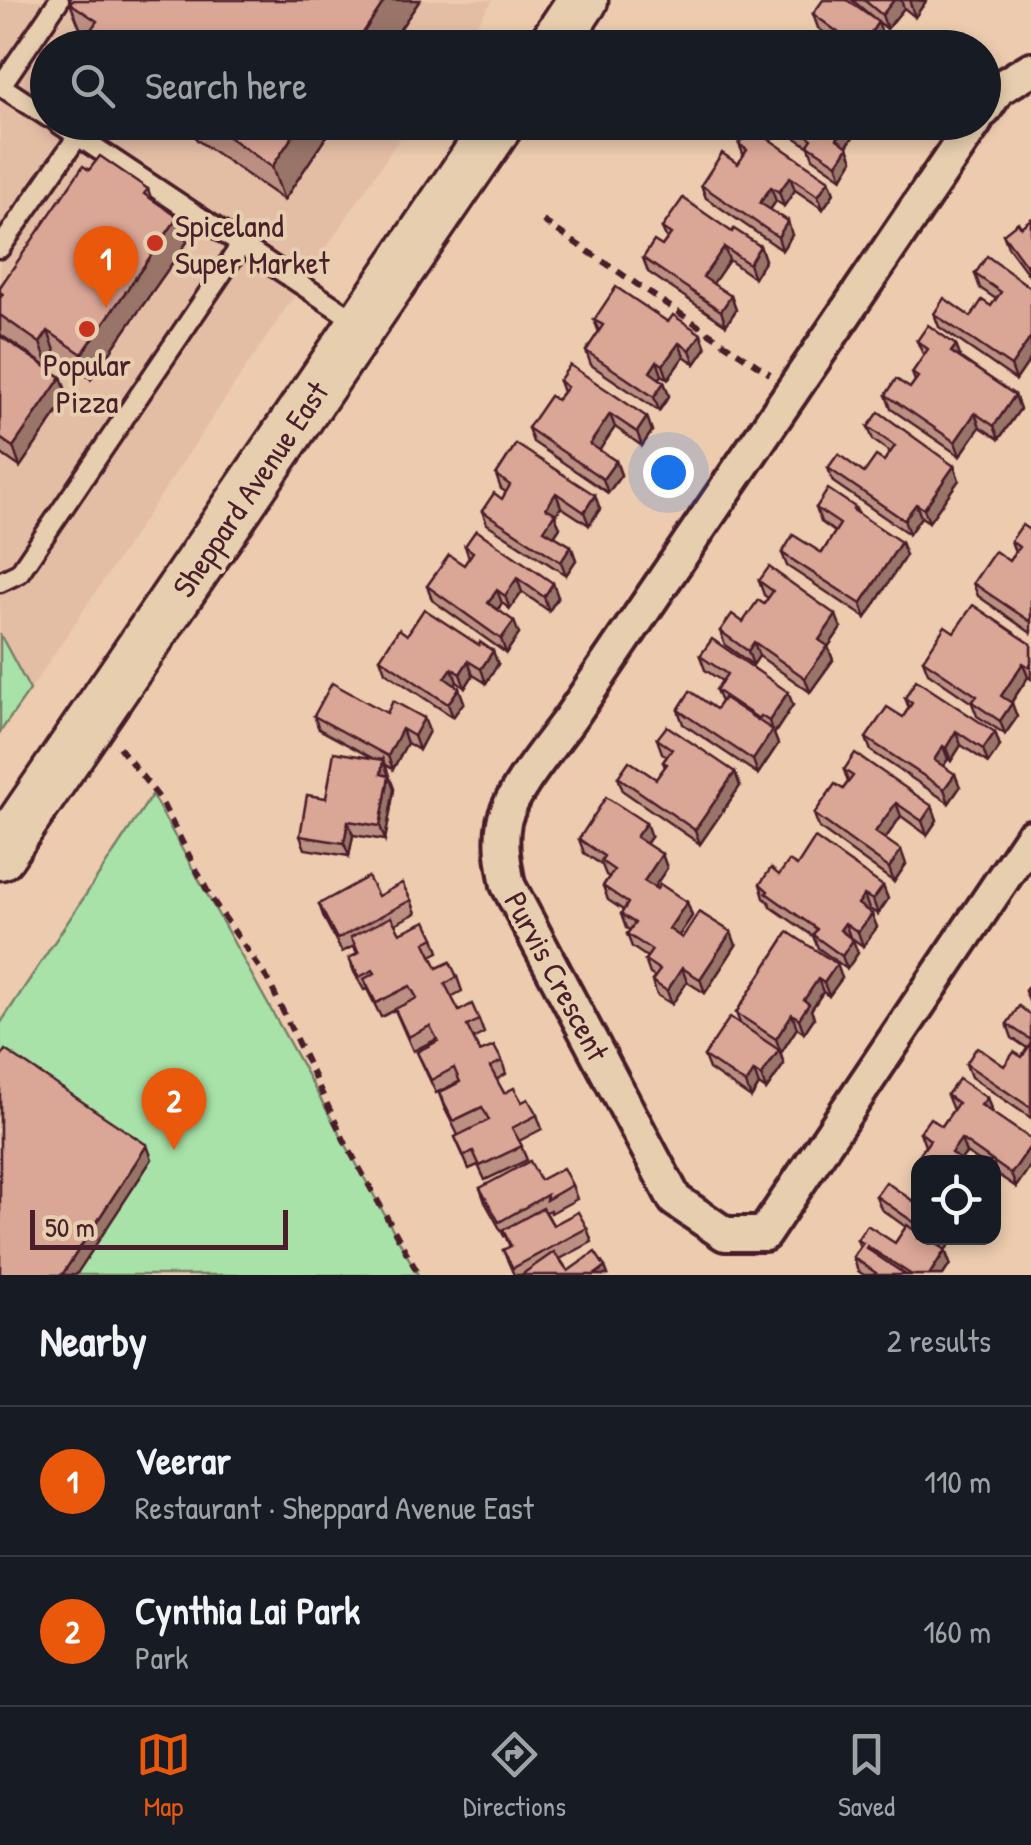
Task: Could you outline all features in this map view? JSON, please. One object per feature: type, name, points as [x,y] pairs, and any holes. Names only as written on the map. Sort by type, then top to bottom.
[{"type":"main road","points":[[563,30],[583,0]]},
{"type":"main road","name":"Sheppard Avenue East","points":[[0,855],[488,140]]},
{"type":"street","points":[[1001,87],[1031,69]]},
{"type":"street","name":"Purvis Crescent","points":[[963,140],[516,794],[504,820],[503,861],[508,884],[675,1200],[724,1234],[764,1234],[1031,837]]},
{"type":"lane","points":[[39,30],[59,0]]},
{"type":"lane","points":[[30,43],[0,87],[30,105]]},
{"type":"lane","points":[[0,248],[75,140]]},
{"type":"lane","points":[[84,140],[362,325]]},
{"type":"lane","points":[[0,582],[19,573],[241,245]]},
{"type":"path","points":[[543,221],[793,390]]},
{"type":"path","points":[[95,716],[160,800],[211,898],[268,980],[346,1144],[419,1275]]},
{"type":"shaded area","points":[[0,0],[493,0],[473,30],[30,30],[30,140],[399,140],[30,690],[0,634]]},
{"type":"green space","points":[[0,634],[30,690],[0,732]]},
{"type":"green space","points":[[152,795],[418,1275],[0,1275],[0,1024]]},
{"type":"building","points":[[385,0],[365,30],[91,30],[97,21],[70,3]]},
{"type":"building","points":[[823,0],[847,0],[878,22],[873,30],[835,30],[813,14]]},
{"type":"building","points":[[864,0],[894,0],[882,15]]},
{"type":"building","points":[[233,140],[290,140],[272,167]]},
{"type":"building","points":[[742,140],[770,140],[829,180],[818,196],[790,177],[779,192],[771,187],[760,203],[788,221],[778,237],[701,185],[722,153],[738,164],[747,150],[739,144]]},
{"type":"building","points":[[811,140],[838,140],[848,147],[837,164],[808,145]]},
{"type":"building","points":[[100,156],[148,189],[144,194],[178,217],[82,354],[48,331],[40,343],[0,315],[0,287],[83,166],[89,170]]},
{"type":"building","points":[[683,198],[760,246],[749,264],[724,247],[703,277],[731,296],[721,311],[643,258],[654,241],[662,246],[671,234],[662,228]]},
{"type":"building","points":[[1031,219],[1031,261],[1026,265],[1003,234],[1018,222],[1021,227]]},
{"type":"building","points":[[987,256],[1031,288],[1031,337],[1011,366],[934,314],[944,298],[971,317],[982,300],[991,306],[1001,292],[975,274]]},
{"type":"building","points":[[616,287],[668,322],[673,315],[701,334],[690,350],[679,343],[663,365],[657,361],[650,372],[664,382],[654,397],[586,351],[603,325],[594,320]]},
{"type":"building","points":[[928,325],[956,345],[951,352],[1015,395],[994,426],[975,413],[955,442],[886,395],[896,379],[910,388],[918,377],[912,373],[928,349],[917,341]]},
{"type":"building","points":[[0,336],[61,377],[13,447],[0,438]]},
{"type":"building","points":[[570,365],[647,417],[637,432],[610,414],[590,444],[616,461],[603,479],[528,428],[550,396],[557,400],[567,387],[559,381]]},
{"type":"building","points":[[879,412],[954,466],[924,509],[916,504],[904,520],[828,468],[838,454],[864,473],[876,456],[884,461],[895,446],[868,427]]},
{"type":"building","points":[[516,444],[595,495],[584,512],[556,493],[546,508],[555,513],[544,530],[571,546],[561,562],[482,511],[494,493],[502,499],[510,485],[496,475]]},
{"type":"building","points":[[828,489],[901,542],[861,604],[782,553],[793,535],[822,553],[840,524],[816,508]]},
{"type":"building","points":[[1022,525],[1031,531],[1031,622],[973,583],[995,551],[1009,561],[1019,547],[1011,541]]},
{"type":"building","points":[[476,530],[553,583],[544,597],[517,578],[505,596],[497,590],[488,603],[514,621],[501,639],[427,586],[449,555],[464,565],[473,552],[465,546]]},
{"type":"building","points":[[769,567],[836,615],[819,640],[828,646],[805,678],[754,642],[748,651],[720,631],[732,614],[743,622],[758,600],[764,604],[773,591],[759,581]]},
{"type":"building","points":[[973,605],[1031,644],[1029,667],[1023,663],[1001,696],[1012,703],[1000,721],[972,702],[977,696],[923,660],[945,626],[954,632]]},
{"type":"building","points":[[424,609],[493,651],[481,669],[468,661],[460,674],[452,668],[445,678],[459,688],[448,704],[380,658],[399,629],[407,635]]},
{"type":"building","points":[[712,639],[788,692],[769,721],[761,716],[759,719],[716,690],[727,674],[700,656]]},
{"type":"building","points":[[916,680],[995,732],[983,749],[956,731],[934,760],[955,774],[944,789],[866,738],[887,707],[903,717],[912,703],[905,698]]},
{"type":"building","points":[[332,683],[387,713],[393,701],[424,718],[414,736],[402,729],[388,756],[314,716]]},
{"type":"building","points":[[690,691],[716,709],[724,698],[773,730],[753,760],[678,710]]},
{"type":"building","points":[[667,726],[735,772],[695,830],[618,777],[629,761],[656,779],[672,749],[657,739]]},
{"type":"building","points":[[334,752],[383,760],[381,774],[389,776],[380,826],[348,821],[344,843],[300,836],[307,795],[326,798]]},
{"type":"building","points":[[855,753],[932,806],[922,821],[896,803],[875,832],[901,850],[889,868],[814,814],[835,784],[843,789],[853,776],[844,770]]},
{"type":"building","points":[[606,797],[646,823],[636,837],[662,854],[644,881],[657,889],[660,884],[687,902],[669,929],[682,938],[699,912],[731,932],[700,979],[682,968],[667,991],[652,981],[660,970],[645,960],[652,950],[627,934],[635,923],[621,914],[628,903],[603,886],[614,870],[601,861],[604,856],[579,839]]},
{"type":"building","points":[[815,838],[883,886],[873,900],[864,895],[858,904],[872,914],[858,932],[845,923],[840,930],[853,940],[842,956],[813,935],[817,929],[766,893],[760,884],[771,868],[779,875],[789,861],[797,866]]},
{"type":"building","points":[[368,877],[378,896],[402,883],[411,900],[337,939],[319,904]]},
{"type":"building","points":[[391,917],[400,933],[426,921],[434,938],[425,943],[437,968],[450,962],[457,977],[445,984],[459,1011],[472,1004],[479,1020],[467,1026],[480,1052],[494,1046],[502,1061],[490,1067],[504,1093],[514,1088],[522,1102],[528,1099],[537,1115],[512,1128],[522,1146],[480,1166],[473,1151],[464,1156],[455,1137],[489,1120],[482,1107],[453,1121],[439,1093],[460,1082],[454,1068],[431,1080],[417,1052],[438,1041],[430,1026],[408,1037],[395,1009],[417,998],[410,986],[376,1003],[364,979],[375,973],[373,970],[359,977],[349,958],[359,953],[351,937]]},
{"type":"building","points":[[788,932],[837,964],[824,983],[818,979],[804,1000],[809,1004],[799,1019],[792,1014],[776,1039],[736,1013]]},
{"type":"building","points":[[1019,1006],[1031,1015],[1031,1040],[1007,1024]]},
{"type":"building","points":[[730,1017],[779,1050],[761,1076],[754,1071],[746,1084],[704,1056]]},
{"type":"building","points":[[1031,1043],[1031,1108],[966,1064],[977,1047],[1004,1066],[1014,1052],[1022,1057]]},
{"type":"building","points":[[5,1050],[147,1145],[62,1275],[0,1275],[0,1058]]},
{"type":"building","points":[[959,1079],[987,1098],[981,1105],[1031,1139],[1011,1174],[1001,1167],[1001,1155],[984,1155],[961,1139],[951,1153],[954,1155],[920,1155],[930,1140],[920,1132],[930,1118],[942,1126],[958,1103],[947,1095]]},
{"type":"building","points":[[530,1161],[540,1180],[563,1168],[572,1185],[499,1222],[480,1188]]},
{"type":"building","points":[[886,1182],[911,1200],[911,1220],[876,1196]]},
{"type":"building","points":[[543,1208],[553,1225],[578,1212],[587,1228],[513,1268],[503,1250],[511,1246],[503,1230]]},
{"type":"building","points":[[867,1225],[895,1243],[907,1225],[911,1228],[911,1245],[937,1245],[945,1250],[929,1275],[912,1275],[867,1246],[906,1275],[874,1275],[853,1257],[863,1243],[857,1240]]},
{"type":"building","points":[[554,1252],[568,1271],[595,1252],[605,1267],[594,1275],[521,1275]]},
{"type":"place","name":"Spiceland Super Market","points":[[155,243]]},
{"type":"place","name":"Veerar","points":[[106,308]]},
{"type":"place","name":"Popular Pizza","points":[[87,329]]},
{"type":"place","name":"Cynthia Lai Park","points":[[174,1150]]}]
